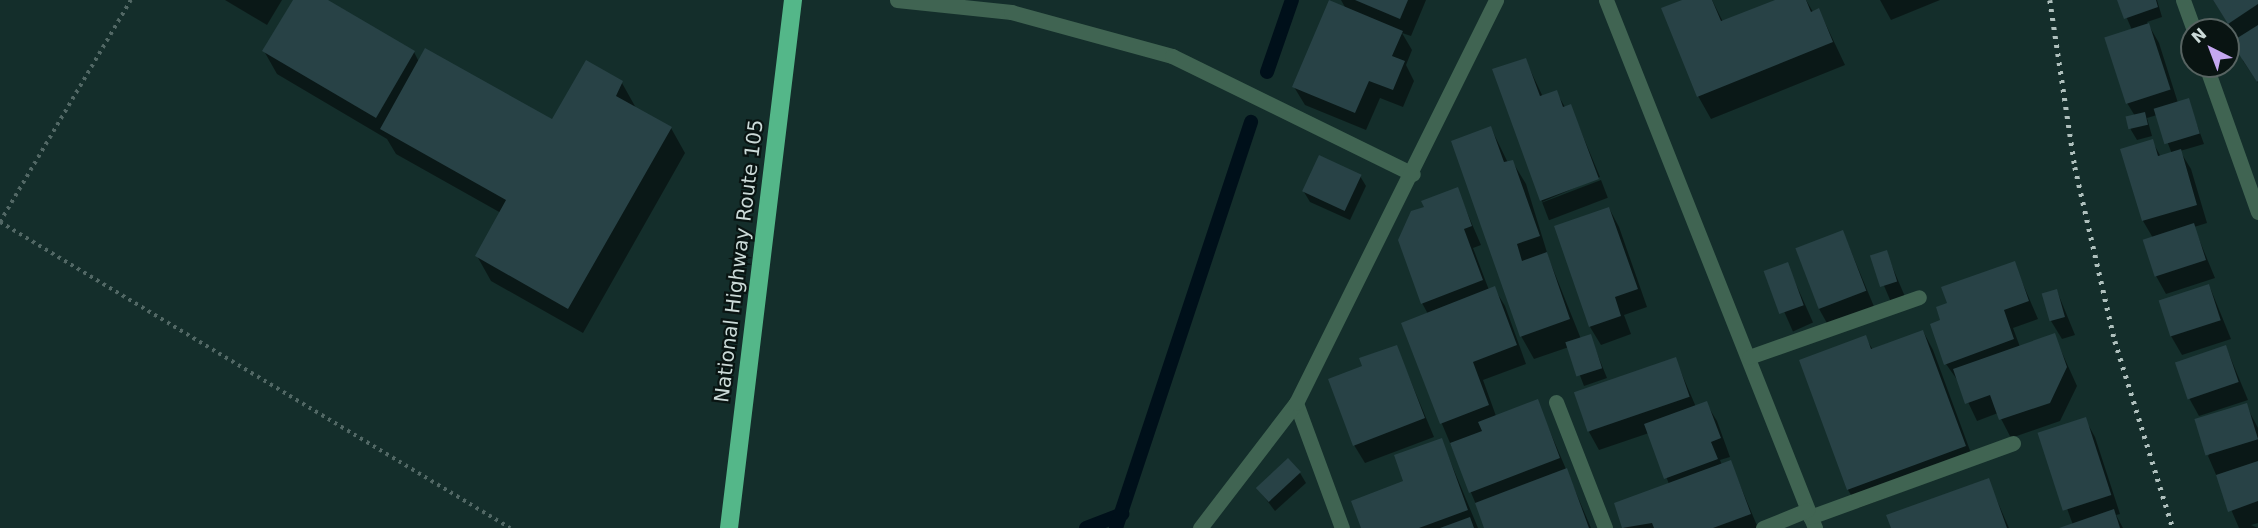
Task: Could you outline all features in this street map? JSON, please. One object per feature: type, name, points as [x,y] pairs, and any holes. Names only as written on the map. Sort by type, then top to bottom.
[{"type":"highway","name":"National Highway Route 105","points":[[729,528],[793,0]]},
{"type":"street","points":[[897,0],[1011,12],[1172,56],[1413,174]]},
{"type":"street","points":[[1200,528],[1296,403],[1413,174],[1496,0]]},
{"type":"street","points":[[1606,0],[1811,518]]},
{"type":"street","points":[[2183,0],[2190,18]]},
{"type":"street","points":[[2210,78],[2258,212]]},
{"type":"street","points":[[1749,357],[1918,297]]},
{"type":"street","points":[[1556,402],[1605,528]]},
{"type":"street","points":[[1296,403],[1342,528]]},
{"type":"street","points":[[1762,528],[1811,518],[2013,443]]},
{"type":"path","points":[[131,0],[0,222],[510,528]]},
{"type":"building","points":[[293,0],[328,0],[415,51],[376,118],[262,51]]},
{"type":"building","points":[[1329,0],[1403,31],[1392,56],[1405,61],[1393,90],[1369,81],[1355,113],[1292,87]]},
{"type":"building","points":[[1355,0],[1408,0],[1400,19]]},
{"type":"building","points":[[1682,0],[1712,0],[1721,21],[1775,0],[1806,0],[1811,12],[1819,8],[1833,42],[1697,97],[1661,8]]},
{"type":"building","points":[[2117,0],[2156,0],[2158,7],[2124,19]]},
{"type":"building","points":[[2213,0],[2258,0],[2258,4],[2237,18],[2224,18]]},
{"type":"building","points":[[2149,23],[2171,90],[2126,104],[2104,38]]},
{"type":"building","points":[[2258,25],[2257,82],[2240,56],[2240,36]]},
{"type":"building","points":[[425,48],[552,119],[586,60],[623,81],[616,96],[672,127],[568,309],[475,256],[506,200],[380,129]]},
{"type":"building","points":[[1526,58],[1540,96],[1557,90],[1563,107],[1571,104],[1599,179],[1540,201],[1492,69]]},
{"type":"building","points":[[2189,98],[2200,133],[2164,144],[2154,109]]},
{"type":"building","points":[[2145,112],[2148,125],[2128,129],[2126,116]]},
{"type":"building","points":[[1491,126],[1504,162],[1513,160],[1540,236],[1517,244],[1522,261],[1547,252],[1570,319],[1520,337],[1451,141]]},
{"type":"building","points":[[2153,139],[2158,156],[2181,149],[2197,205],[2142,221],[2120,149]]},
{"type":"building","points":[[1319,155],[1362,175],[1345,211],[1302,191]]},
{"type":"building","points":[[1458,187],[1472,226],[1464,229],[1483,280],[1421,304],[1398,240],[1411,211],[1424,207],[1421,201]]},
{"type":"building","points":[[1609,207],[1638,289],[1615,297],[1621,316],[1589,327],[1554,226]]},
{"type":"building","points":[[2194,223],[2206,260],[2155,277],[2143,240]]},
{"type":"building","points":[[1843,230],[1866,291],[1819,309],[1795,248]]},
{"type":"building","points":[[1887,250],[1897,281],[1880,287],[1870,256]]},
{"type":"building","points":[[2015,261],[2029,301],[2004,310],[2014,339],[1944,365],[1930,324],[1940,320],[1936,307],[1947,303],[1941,287]]},
{"type":"building","points":[[1788,262],[1804,305],[1779,314],[1764,271]]},
{"type":"building","points":[[2209,284],[2221,320],[2170,337],[2159,300]]},
{"type":"building","points":[[1495,286],[1517,345],[1473,362],[1489,405],[1440,424],[1401,323]]},
{"type":"building","points":[[2057,289],[2065,317],[2050,321],[2042,293]]},
{"type":"building","points":[[1923,330],[1966,446],[1847,490],[1799,360],[1866,335],[1871,349]]},
{"type":"building","points":[[2055,333],[2067,367],[2050,403],[1999,420],[1990,395],[1965,404],[1953,369]]},
{"type":"building","points":[[1591,334],[1602,368],[1576,377],[1565,342]]},
{"type":"building","points":[[1397,345],[1425,418],[1353,446],[1328,379],[1362,366],[1359,358]]},
{"type":"building","points":[[2226,345],[2239,382],[2188,399],[2175,363]]},
{"type":"building","points":[[1676,357],[1690,397],[1588,432],[1574,392]]},
{"type":"building","points":[[1538,399],[1560,458],[1469,493],[1450,443],[1482,431],[1478,422]]},
{"type":"building","points":[[1707,401],[1721,438],[1711,442],[1718,459],[1664,479],[1644,424]]},
{"type":"building","points":[[2247,403],[2258,439],[2206,455],[2194,419]]},
{"type":"building","points":[[2086,417],[2111,495],[2063,511],[2037,433]]},
{"type":"building","points":[[1442,438],[1468,510],[1419,528],[1361,528],[1351,501],[1403,481],[1394,455]]},
{"type":"building","points":[[1288,458],[1301,472],[1269,502],[1256,488]]},
{"type":"building","points":[[1731,460],[1751,514],[1713,528],[1654,528],[1652,523],[1622,528],[1614,503]]},
{"type":"building","points":[[2258,461],[2258,501],[2228,512],[2216,475]]},
{"type":"building","points":[[1567,468],[1589,528],[1484,528],[1475,503]]},
{"type":"building","points":[[1989,478],[2007,528],[1891,528],[1886,515]]},
{"type":"building","points":[[2114,509],[2120,528],[2059,528]]},
{"type":"building","points":[[1470,517],[1474,528],[1440,528]]},
{"type":"waterway","points":[[1267,72],[1292,0]]},
{"type":"waterway","points":[[1116,528],[1251,122]]},
{"type":"waterway","points":[[1086,528],[1122,514]]},
{"type":"railway","points":[[2050,0],[2075,167],[2115,341],[2173,528]]}]
